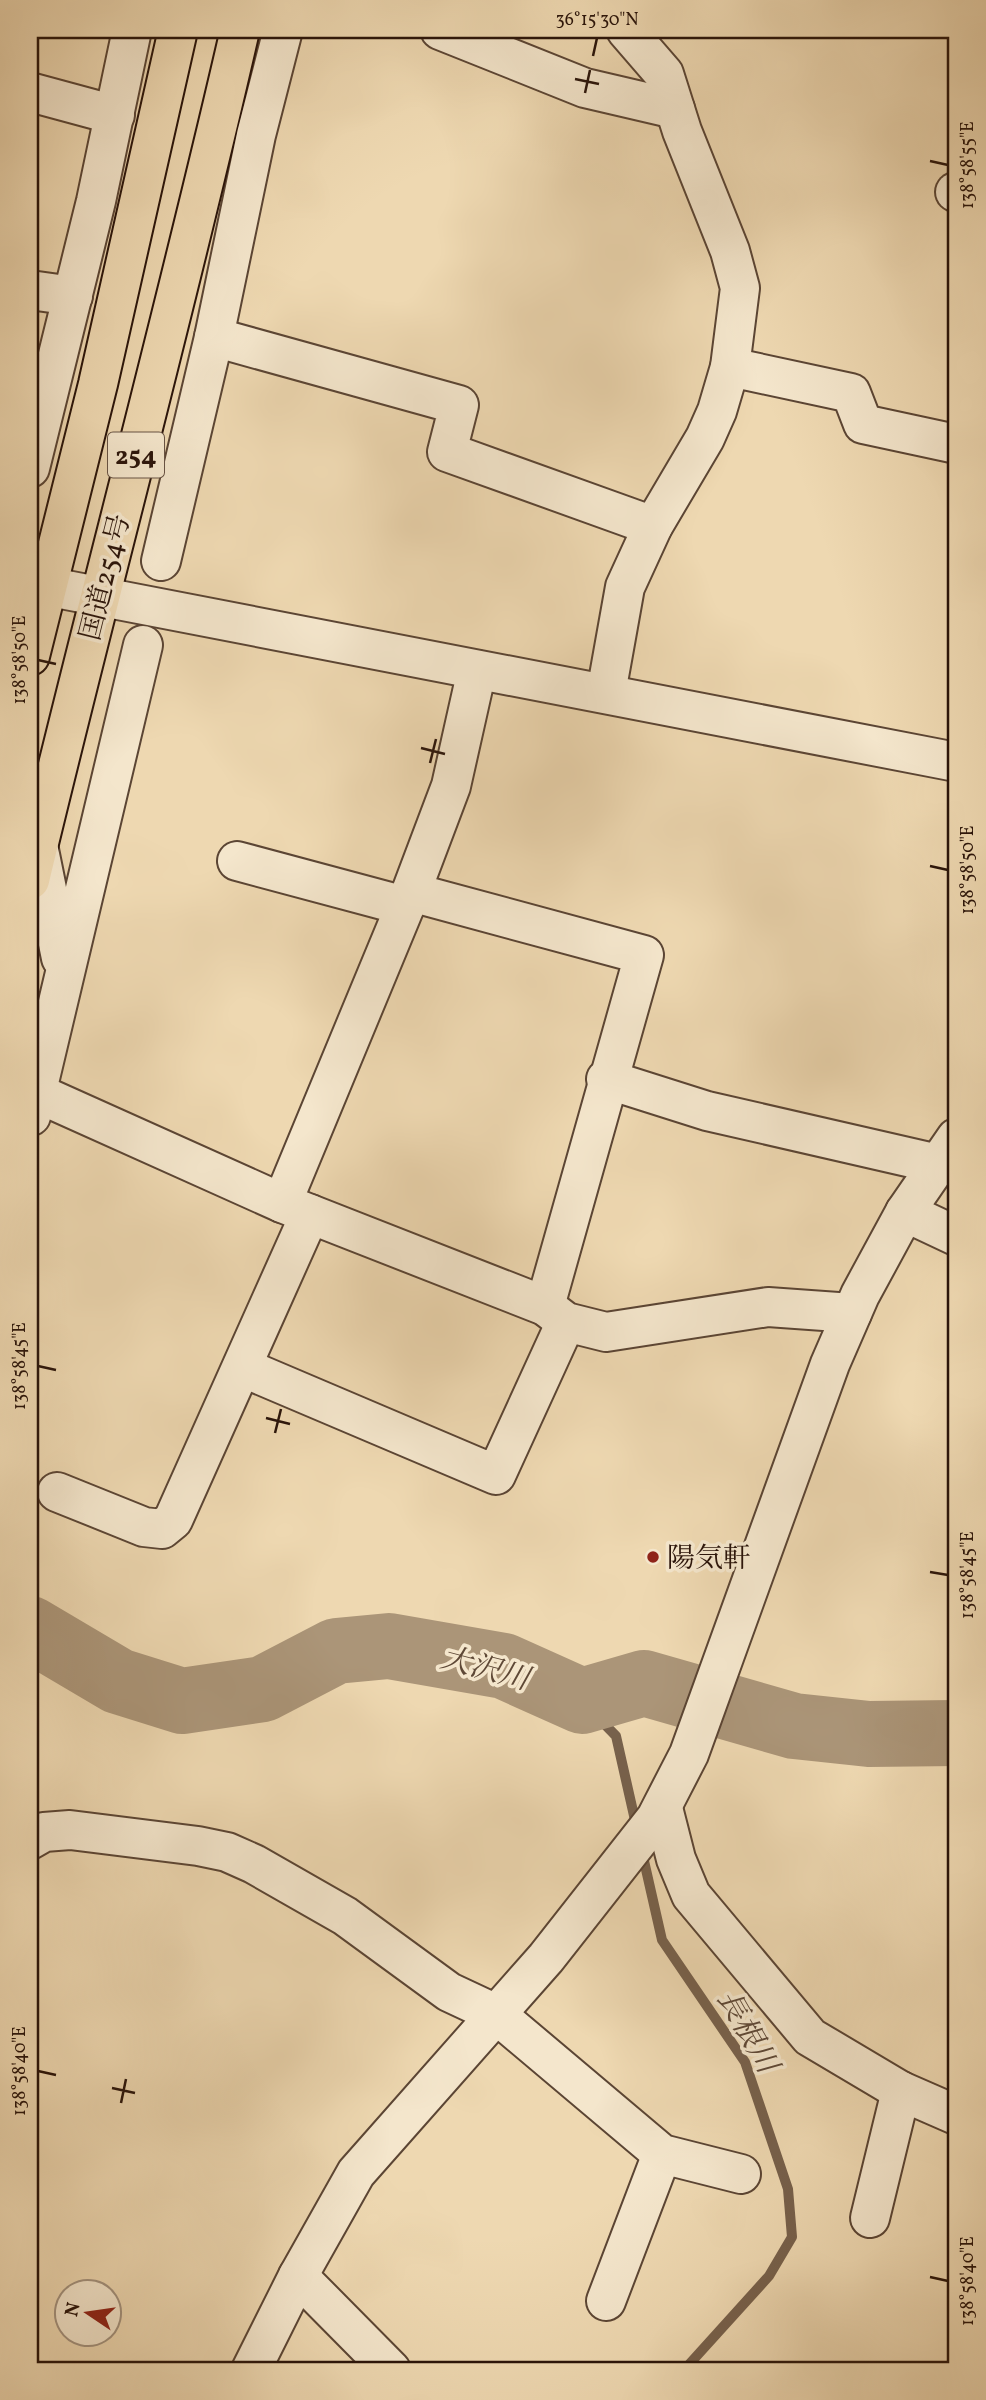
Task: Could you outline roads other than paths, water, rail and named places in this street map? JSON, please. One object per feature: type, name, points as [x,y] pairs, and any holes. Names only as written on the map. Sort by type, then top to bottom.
[{"type":"highway","name":"国道254号","points":[[30,656],[39,584],[97,384],[178,30]]},
{"type":"highway","name":"国道254号","points":[[34,863],[98,598],[193,233],[240,30]]},
{"type":"street","points":[[30,468],[96,201],[132,30]]},
{"type":"street","points":[[161,561],[214,337],[256,135],[283,30]]},
{"type":"street","points":[[440,30],[585,88],[675,108]]},
{"type":"street","points":[[606,693],[625,587],[653,526],[705,438],[730,367],[740,288],[730,251],[664,74],[625,30]]},
{"type":"street","points":[[30,92],[115,115]]},
{"type":"street","points":[[193,233],[256,135]]},
{"type":"street","points":[[96,201],[97,384]]},
{"type":"street","points":[[30,290],[73,296]]},
{"type":"street","points":[[214,337],[459,405],[447,452],[653,526]]},
{"type":"street","points":[[730,367],[851,393],[863,424],[956,444]]},
{"type":"street","points":[[39,584],[98,598],[956,762]]},
{"type":"street","points":[[143,645],[34,1106],[606,1332],[768,1307],[852,1312]]},
{"type":"street","points":[[57,1492],[144,1527],[162,1529],[173,1520],[244,1368],[296,1208],[451,786],[477,670]]},
{"type":"street","points":[[237,861],[644,955],[606,1079],[556,1314],[496,1475],[244,1368]]},
{"type":"street","points":[[34,863],[64,971]]},
{"type":"street","points":[[251,2370],[298,2276],[356,2172],[546,1958],[659,1813],[689,1754],[830,1364],[852,1312],[905,1212],[947,1151],[707,1111],[606,1079]]},
{"type":"street","points":[[905,1212],[956,1236]]},
{"type":"street","points":[[659,1813],[691,1895],[810,2037],[901,2091],[956,2115]]},
{"type":"street","points":[[30,1840],[44,1832],[70,1830],[227,1852],[254,1864],[345,1916],[449,1992],[496,2014],[662,2154],[741,2174]]},
{"type":"street","points":[[870,2218],[901,2091]]},
{"type":"street","points":[[606,2301],[662,2154]]},
{"type":"street","points":[[298,2276],[391,2370]]},
{"type":"waterway","name":"大沢川","points":[[30,1629],[118,1681],[182,1701],[263,1689],[336,1651],[389,1646],[504,1666],[582,1701],[644,1683],[794,1726],[869,1734],[956,1733]]},
{"type":"waterway","name":"長根川","points":[[582,1701],[616,1736],[637,1829]]},
{"type":"waterway","name":"長根川","points":[[642,1852],[662,1940],[745,2062],[788,2189],[792,2237],[769,2276],[684,2370]]},
{"type":"place","name":"陽気軒","points":[[653,1557]]}]
